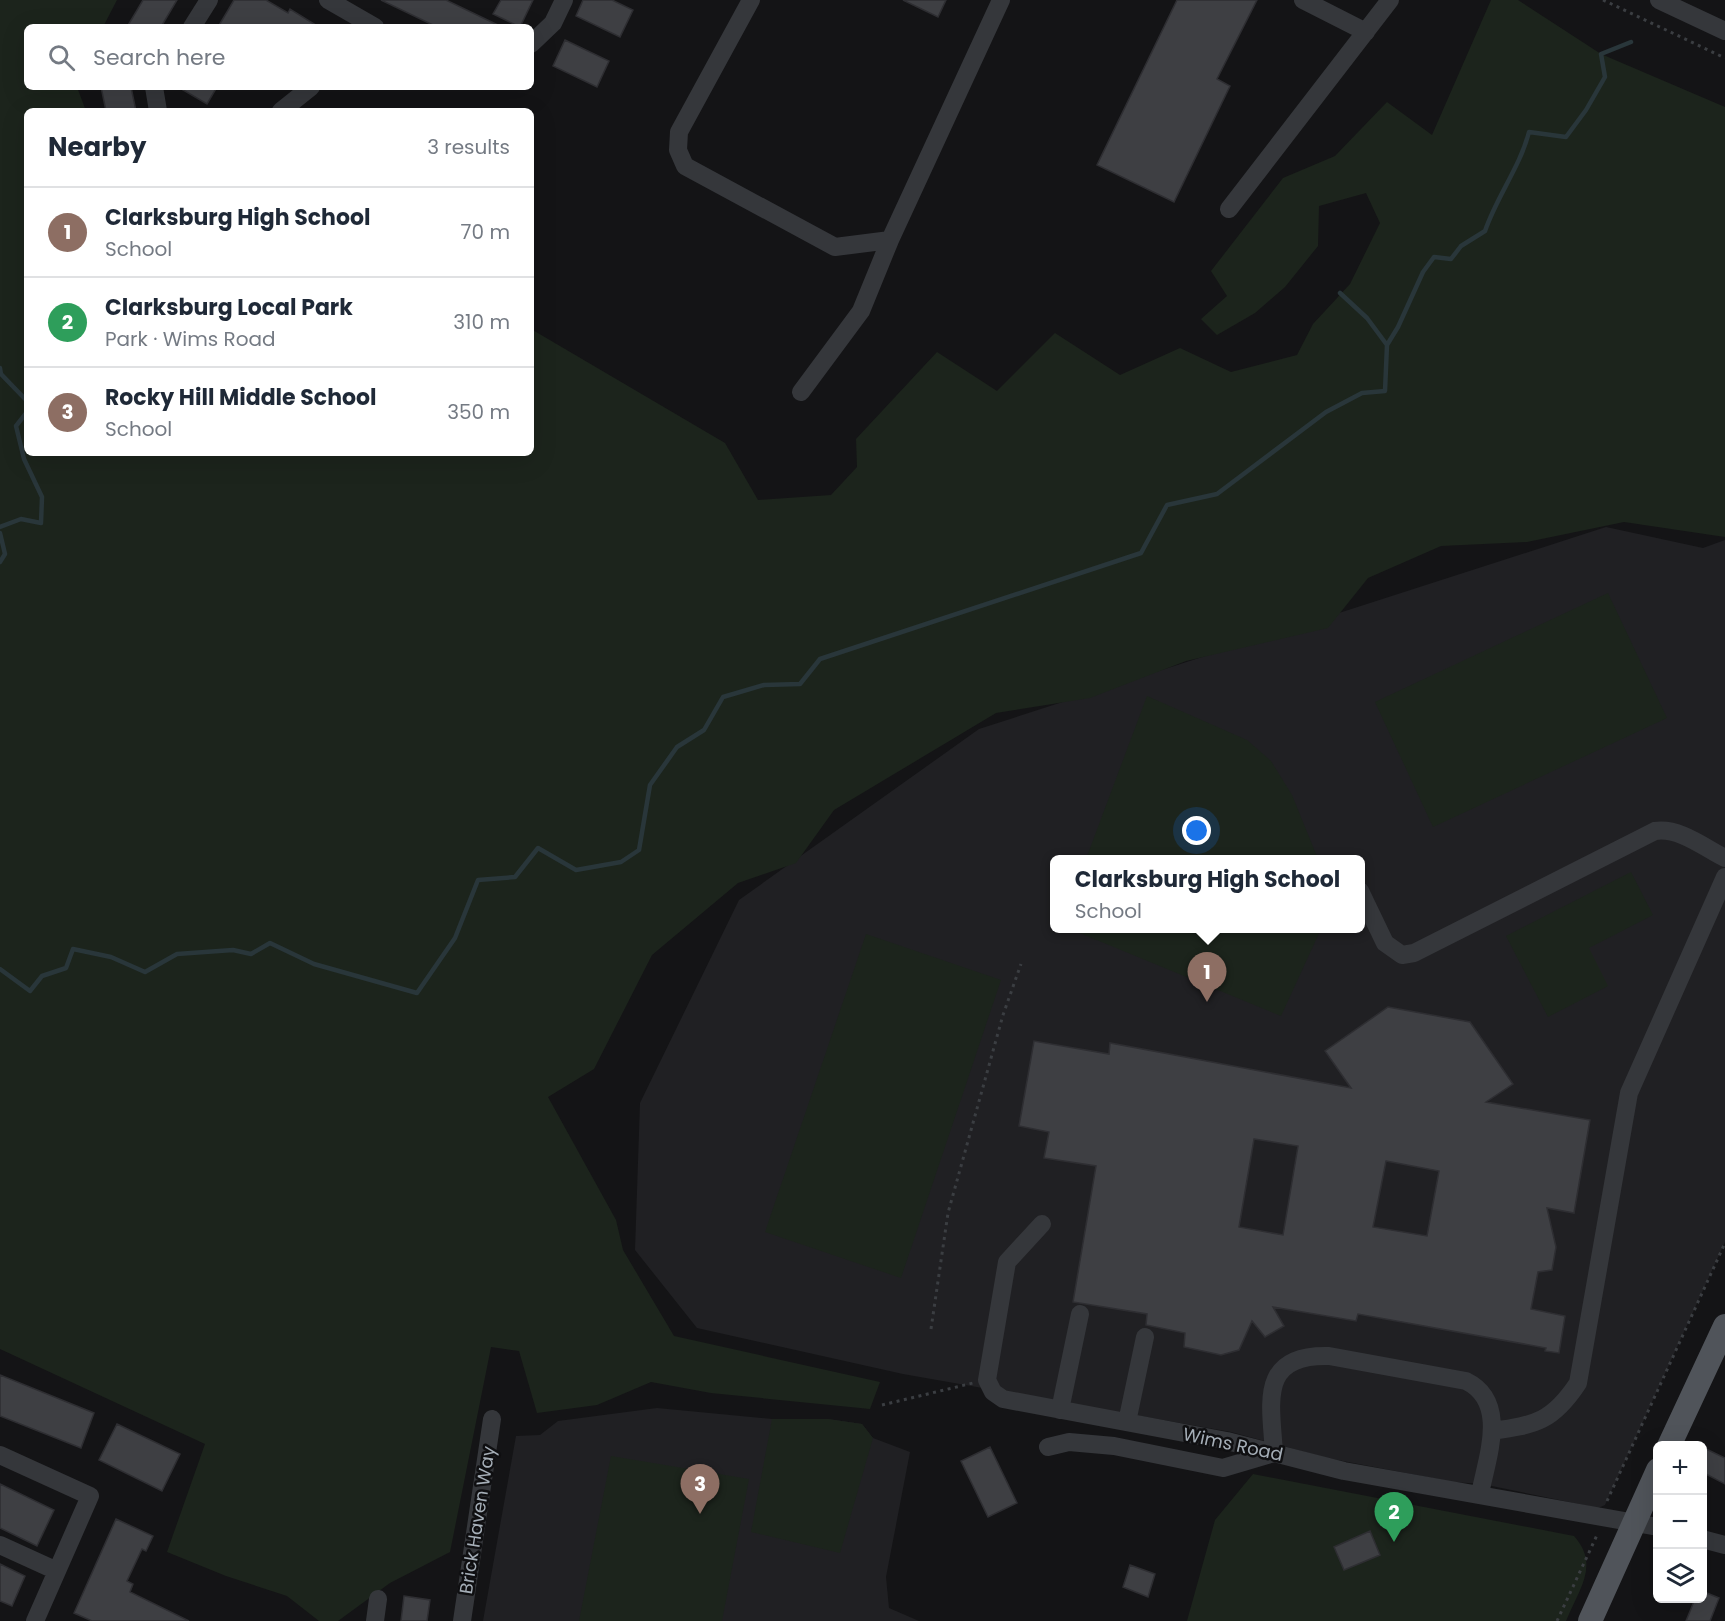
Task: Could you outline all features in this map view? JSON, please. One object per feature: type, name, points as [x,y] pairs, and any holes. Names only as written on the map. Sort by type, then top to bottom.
[{"type":"main road","points":[[1671,1441],[1725,1326]]},
{"type":"main road","points":[[1590,1621],[1653,1481]]},
{"type":"street","points":[[194,24],[209,0]]},
{"type":"street","points":[[328,0],[345,20],[362,24]]},
{"type":"street","points":[[534,42],[553,23],[564,0]]},
{"type":"street","points":[[751,0],[679,132],[678,150],[685,166],[835,248],[890,240]]},
{"type":"street","points":[[801,392],[861,311],[890,240],[1001,0]]},
{"type":"street","points":[[1303,0],[1366,32]]},
{"type":"street","points":[[1229,209],[1390,0]]},
{"type":"street","points":[[1659,0],[1725,31]]},
{"type":"street","points":[[154,90],[158,108]]},
{"type":"street","points":[[285,108],[307,90]]},
{"type":"street","points":[[1365,902],[1385,944],[1402,955],[1414,953],[1655,831],[1666,829],[1725,858]]},
{"type":"street","points":[[1492,1431],[1529,1426],[1550,1417],[1564,1404],[1578,1383],[1629,1093],[1725,877]]},
{"type":"street","points":[[987,1380],[1007,1262],[1042,1224]]},
{"type":"street","points":[[1060,1410],[1080,1314]]},
{"type":"street","points":[[1127,1422],[1145,1337]]},
{"type":"street","points":[[1048,1447],[1069,1442],[1114,1446],[1223,1468],[1274,1453],[1269,1393],[1278,1374],[1294,1361],[1313,1355],[1329,1356],[1466,1381],[1480,1388],[1491,1410],[1492,1431],[1480,1494]]},
{"type":"street","name":"Wims Road","points":[[987,1380],[993,1392],[1003,1399],[1274,1453],[1344,1471],[1653,1526]]},
{"type":"street","name":"Brick Haven Way","points":[[462,1621],[492,1419]]},
{"type":"street","points":[[0,1455],[90,1496],[57,1571],[39,1620]]},
{"type":"street","points":[[1707,1540],[1725,1545]]},
{"type":"street","points":[[0,1545],[57,1571]]},
{"type":"street","points":[[375,1621],[378,1599]]},
{"type":"path","points":[[1603,0],[1725,58]]},
{"type":"path","points":[[931,1329],[948,1213],[1003,1015],[1021,964]]},
{"type":"path","points":[[1557,1621],[1592,1547],[1605,1505],[1725,1243]]},
{"type":"path","points":[[882,1405],[987,1380]]},
{"type":"shaded area","points":[[0,0],[117,0],[105,24],[24,24],[24,90],[78,90],[85,108],[24,108],[24,456],[534,456],[534,331],[725,443],[758,500],[831,495],[857,467],[856,439],[937,352],[997,391],[1055,333],[1120,375],[1180,348],[1231,372],[1297,355],[1313,324],[1350,284],[1380,223],[1366,193],[1319,206],[1318,246],[1285,287],[1255,313],[1217,335],[1201,319],[1227,296],[1211,271],[1283,178],[1335,156],[1387,102],[1432,135],[1491,0],[1518,0],[1601,54],[1725,107],[1725,537],[1624,522],[1527,542],[1441,546],[1368,578],[1328,628],[1186,661],[1090,698],[996,713],[834,810],[796,863],[738,883],[652,955],[594,1069],[548,1097],[616,1220],[623,1250],[674,1336],[880,1382],[870,1409],[711,1393],[651,1382],[597,1405],[537,1413],[519,1351],[491,1347],[450,1552],[390,1583],[338,1621],[319,1621],[287,1596],[226,1576],[167,1552],[205,1444],[0,1349]]},
{"type":"shaded area","points":[[1606,527],[1703,548],[1725,540],[1725,1242],[1605,1505],[1598,1508],[1482,1484],[1453,1482],[1327,1458],[1231,1432],[903,1374],[697,1328],[635,1250],[640,1103],[739,900],[979,729]]},
{"type":"shaded area","points":[[1608,593],[1667,718],[1433,827],[1375,702]]},
{"type":"shaded area","points":[[1147,696],[1247,740],[1271,761],[1292,795],[1316,855],[1087,855]]},
{"type":"shaded area","points":[[1631,872],[1653,915],[1589,948],[1608,986],[1548,1017],[1506,936]]},
{"type":"shaded area","points":[[1080,933],[1319,933],[1281,1016]]},
{"type":"shaded area","points":[[866,934],[1001,980],[901,1278],[765,1232]]},
{"type":"shaded area","points":[[657,1408],[772,1419],[828,1419],[862,1424],[873,1438],[910,1452],[886,1577],[889,1608],[919,1621],[483,1621],[516,1436],[540,1435],[558,1421]]},
{"type":"shaded area","points":[[772,1419],[828,1419],[862,1424],[873,1438],[840,1553],[751,1532]]},
{"type":"shaded area","points":[[611,1456],[749,1479],[722,1621],[579,1621]]},
{"type":"shaded area","points":[[1253,1474],[1574,1536],[1586,1557],[1585,1577],[1566,1621],[1187,1621],[1215,1520]]},
{"type":"building","points":[[143,0],[177,0],[163,24],[129,24]]},
{"type":"building","points":[[234,0],[266,0],[288,13],[290,9],[314,24],[220,24]]},
{"type":"building","points":[[381,0],[446,0],[496,24],[431,24]]},
{"type":"building","points":[[501,0],[533,0],[521,24],[514,24],[493,14]]},
{"type":"building","points":[[583,0],[612,0],[633,10],[620,37],[576,16]]},
{"type":"building","points":[[903,0],[946,0],[938,17]]},
{"type":"building","points":[[1177,0],[1257,0],[1217,79],[1230,86],[1174,202],[1097,165]]},
{"type":"building","points":[[565,40],[609,61],[597,87],[553,66]]},
{"type":"building","points":[[102,90],[132,90],[135,108],[105,108]]},
{"type":"building","points":[[183,90],[215,90],[207,104]]},
{"type":"building","points":[[1388,1007],[1470,1022],[1513,1084],[1486,1102],[1590,1120],[1574,1213],[1547,1208],[1556,1247],[1552,1270],[1538,1272],[1531,1309],[1565,1316],[1559,1353],[1545,1351],[1546,1348],[1358,1314],[1356,1321],[1273,1307],[1284,1326],[1265,1337],[1252,1321],[1239,1350],[1221,1355],[1184,1347],[1185,1333],[1146,1325],[1147,1314],[1073,1302],[1096,1166],[1044,1158],[1049,1132],[1019,1126],[1034,1041],[1109,1054],[1110,1043],[1351,1088],[1325,1051]],"holes":[[[1254,1139],[1298,1146],[1283,1235],[1239,1227]],[[1386,1161],[1439,1171],[1427,1236],[1373,1227]]]},
{"type":"building","points":[[0,1375],[94,1413],[81,1448],[0,1416]]},
{"type":"building","points":[[117,1424],[180,1454],[162,1491],[99,1460]]},
{"type":"building","points":[[990,1447],[1017,1503],[988,1517],[961,1461]]},
{"type":"building","points":[[1707,1449],[1725,1458],[1725,1484],[1707,1475]]},
{"type":"building","points":[[0,1484],[54,1510],[37,1546],[0,1528]]},
{"type":"building","points":[[116,1519],[153,1536],[146,1551],[142,1549],[127,1581],[133,1584],[130,1592],[189,1621],[92,1621],[74,1613]]},
{"type":"building","points":[[1370,1531],[1380,1555],[1344,1570],[1334,1547]]},
{"type":"building","points":[[0,1564],[25,1576],[12,1606],[0,1601]]},
{"type":"building","points":[[1130,1565],[1155,1574],[1148,1597],[1123,1587]]},
{"type":"building","points":[[1707,1593],[1719,1598],[1710,1621],[1686,1621],[1693,1603],[1707,1603]]},
{"type":"building","points":[[404,1596],[430,1600],[427,1621],[401,1621]]},
{"type":"waterway","points":[[0,969],[30,991],[42,976],[66,968],[73,949],[111,957],[145,972],[177,954],[233,950],[251,954],[270,943],[314,964],[417,993],[455,938],[478,880],[515,877],[538,848],[576,870],[621,862],[639,850],[650,785],[677,747],[704,730],[723,697],[764,685],[800,684],[820,659],[1141,553],[1167,505],[1217,494],[1326,412],[1362,393],[1385,391],[1387,345],[1398,327],[1423,272],[1434,257],[1451,259],[1461,246],[1485,231],[1520,157],[1529,132],[1566,137],[1586,110],[1605,77],[1601,54],[1631,42]]},
{"type":"waterway","points":[[1340,293],[1367,318],[1387,345]]},
{"type":"waterway","points":[[0,368],[1,374],[24,398]]},
{"type":"waterway","points":[[0,527],[21,519],[41,523],[42,497],[24,459],[16,426],[24,416]]},
{"type":"waterway","points":[[0,533],[5,554],[0,562]]},
{"type":"place","name":"Clarksburg High School","points":[[1207,1002]]},
{"type":"place","name":"Rocky Hill Middle School","points":[[700,1514]]},
{"type":"place","name":"Clarksburg Local Park","points":[[1394,1542]]}]
